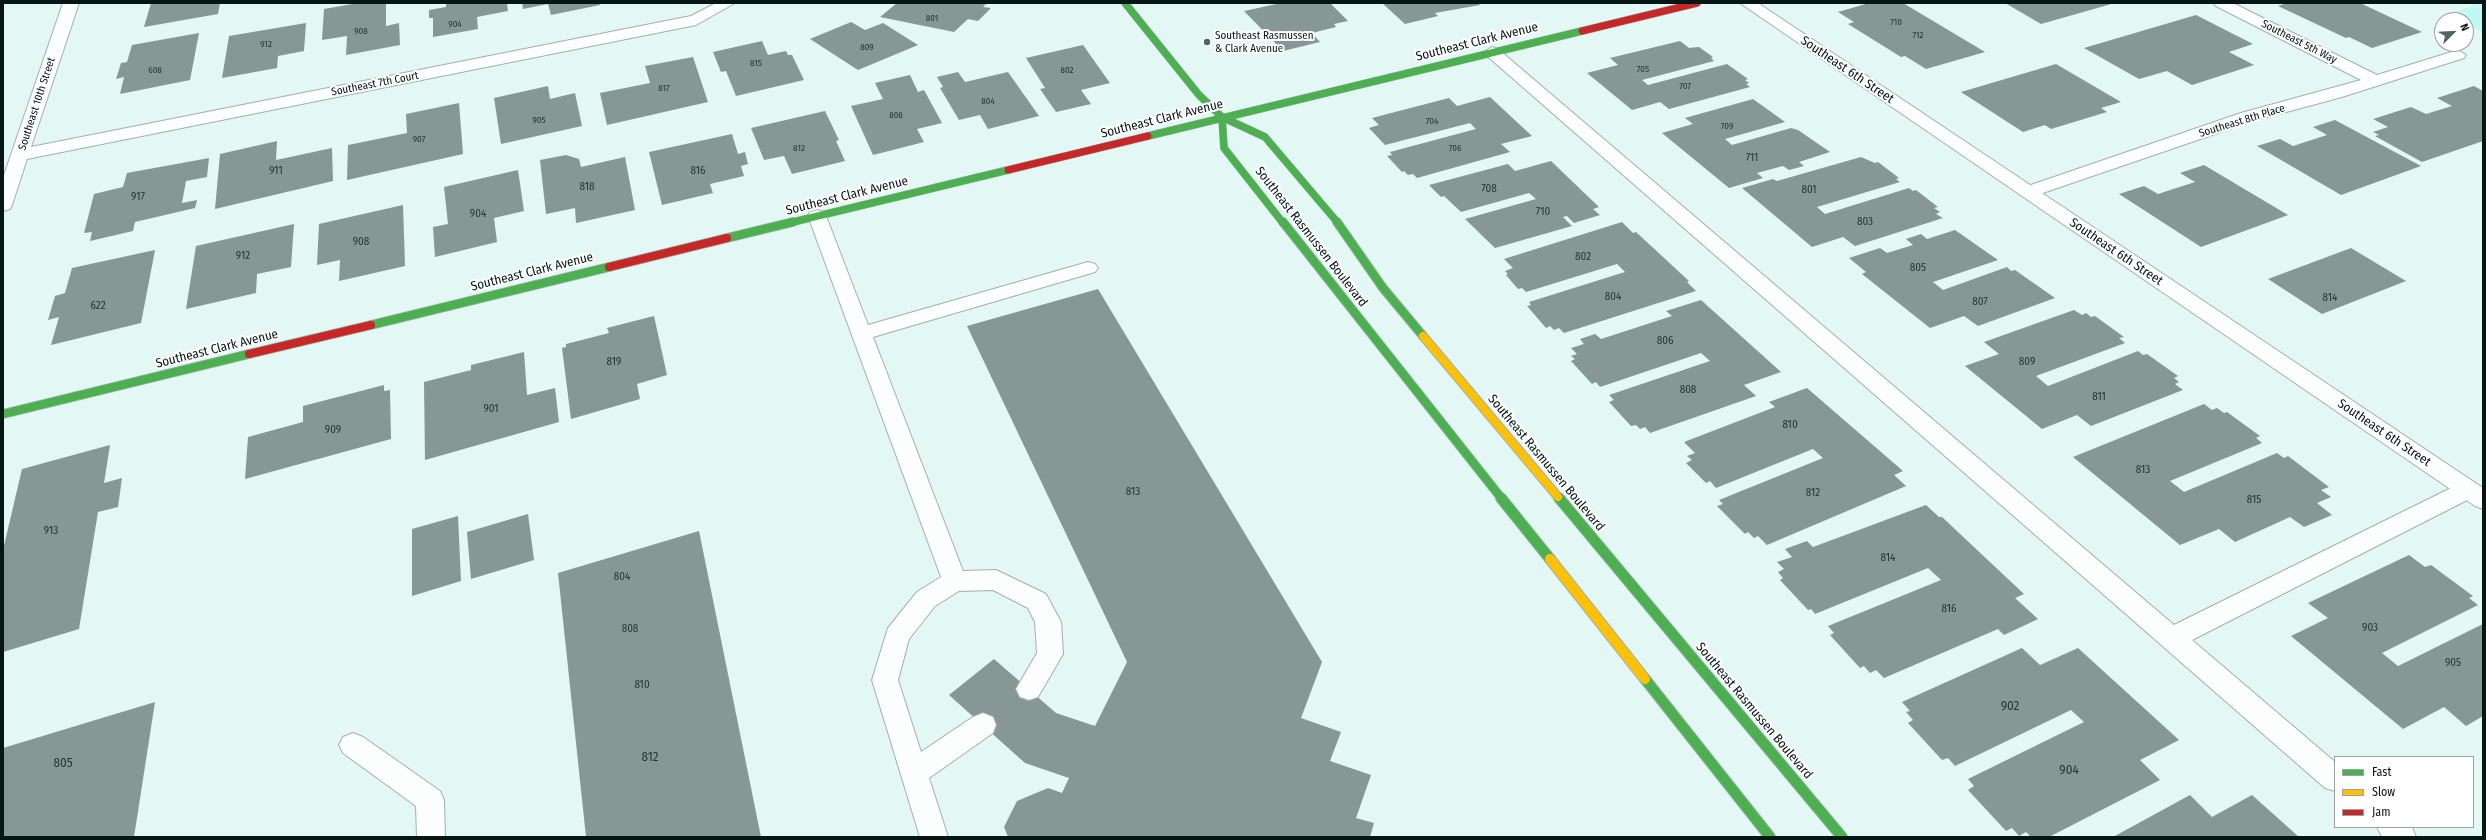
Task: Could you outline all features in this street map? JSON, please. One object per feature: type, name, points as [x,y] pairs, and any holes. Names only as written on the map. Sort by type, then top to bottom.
[{"type":"street","name":"Southeast 10th Street","points":[[3,205],[71,3]]},
{"type":"street","name":"Southeast 7th Court","points":[[20,155],[696,20],[727,3]]},
{"type":"street","name":"Southeast Rasmussen Boulevard","points":[[1125,3],[1199,95],[1222,118],[1265,137],[1330,212],[1383,288],[1842,837]]},
{"type":"street","name":"Southeast Clark Avenue","points":[[3,414],[1697,3]]},
{"type":"street","name":"Southeast 6th Street","points":[[1748,3],[2475,495]]},
{"type":"street","name":"Southeast 5th Way","points":[[2221,3],[2376,81]]},
{"type":"street","points":[[1492,52],[2334,778]]},
{"type":"street","name":"Southeast 8th Place","points":[[2028,192],[2247,117],[2376,81],[2458,55]]},
{"type":"street","name":"Southeast Rasmussen Boulevard","points":[[1222,118],[1224,148],[1770,837]]},
{"type":"street","points":[[817,216],[955,582]]},
{"type":"street","points":[[861,334],[1088,268]]},
{"type":"street","points":[[2172,638],[2475,495]]},
{"type":"street","points":[[934,837],[885,680],[897,635],[926,599],[955,582],[996,580],[1036,601],[1048,622],[1050,654],[1029,689]]},
{"type":"street","points":[[914,773],[983,725]]},
{"type":"street","points":[[353,745],[430,800],[431,837]]},
{"type":"street","points":[[2391,828],[2402,837]]},
{"type":"shaded area","points":[[2481,3],[2483,4],[2483,32],[2474,28],[2474,12],[2454,12]]},
{"type":"building","points":[[151,3],[220,3],[218,14],[144,27]]},
{"type":"building","points":[[358,3],[386,3],[386,26],[399,23],[400,45],[346,55],[347,36],[322,40],[324,9]]},
{"type":"building","points":[[446,3],[507,3],[508,11],[477,17],[478,29],[433,37],[433,18],[429,18],[429,10],[446,7]]},
{"type":"building","points":[[522,3],[599,3],[600,5],[551,15],[548,4],[523,9]]},
{"type":"building","points":[[897,3],[987,3],[983,7],[991,8],[978,21],[968,19],[954,32],[880,17]]},
{"type":"building","points":[[1281,3],[1330,3],[1348,21],[1334,24],[1336,27],[1312,33],[1320,42],[1283,51],[1244,11]]},
{"type":"building","points":[[1382,3],[1478,3],[1480,5],[1435,13],[1438,16],[1405,24]]},
{"type":"building","points":[[1869,3],[1903,3],[1985,52],[1926,69],[1905,56],[1901,57],[1848,24],[1854,22],[1838,12]]},
{"type":"building","points":[[2005,3],[2115,3],[2041,24]]},
{"type":"building","points":[[2282,3],[2360,3],[2422,32],[2372,48],[2349,37],[2346,38],[2278,6],[2284,4]]},
{"type":"building","points":[[2196,15],[2253,44],[2229,52],[2254,65],[2192,85],[2167,71],[2139,79],[2084,48]]},
{"type":"building","points":[[851,22],[865,30],[883,23],[918,45],[858,70],[810,39]]},
{"type":"building","points":[[306,23],[304,51],[278,56],[277,68],[222,78],[229,36]]},
{"type":"building","points":[[199,33],[190,80],[120,94],[124,77],[116,79],[121,63],[127,62],[132,45]]},
{"type":"building","points":[[762,41],[768,55],[786,51],[788,55],[792,55],[804,80],[736,96],[726,71],[721,72],[713,52]]},
{"type":"building","points":[[1680,41],[1689,48],[1699,47],[1713,57],[1711,58],[1714,61],[1642,80],[1648,85],[1727,64],[1748,79],[1745,80],[1749,83],[1746,84],[1750,87],[1669,109],[1660,102],[1632,110],[1587,73],[1618,65],[1610,58]]},
{"type":"building","points":[[1083,45],[1110,83],[1081,90],[1091,104],[1056,112],[1040,89],[1045,88],[1026,58]]},
{"type":"building","points":[[693,57],[708,102],[607,125],[600,93],[650,83],[645,66]]},
{"type":"building","points":[[2056,64],[2121,102],[2101,108],[2107,112],[2051,129],[2045,125],[2023,132],[1961,92]]},
{"type":"building","points":[[958,72],[965,82],[1008,72],[1039,116],[988,129],[980,115],[959,120],[940,88],[943,87],[937,77]]},
{"type":"building","points":[[910,75],[918,92],[924,90],[942,123],[917,129],[924,142],[873,155],[851,106],[883,99],[875,83]]},
{"type":"building","points":[[548,86],[550,99],[575,93],[582,126],[501,144],[494,98]]},
{"type":"building","points":[[2474,86],[2483,91],[2483,141],[2422,162],[2375,136],[2379,135],[2373,132],[2388,127],[2373,119],[2411,107],[2426,114],[2452,106],[2437,98]]},
{"type":"building","points":[[1490,97],[1532,136],[1501,144],[1510,152],[1417,178],[1413,174],[1408,175],[1404,171],[1402,172],[1387,156],[1392,155],[1390,152],[1476,129],[1470,123],[1385,145],[1369,128],[1379,125],[1372,118],[1449,98],[1457,106]]},
{"type":"building","points":[[1753,99],[1785,122],[1725,139],[1732,145],[1791,128],[1798,130],[1830,152],[1799,162],[1804,166],[1789,170],[1783,166],[1757,173],[1763,178],[1729,188],[1662,133],[1693,124],[1685,118]]},
{"type":"building","points":[[459,103],[463,154],[347,180],[348,145],[407,133],[406,114]]},
{"type":"building","points":[[825,111],[839,140],[836,141],[845,161],[792,174],[784,156],[764,160],[751,128]]},
{"type":"building","points":[[2335,120],[2421,166],[2341,195],[2257,146],[2280,139],[2293,146],[2327,135],[2313,127]]},
{"type":"building","points":[[732,134],[738,154],[745,152],[748,164],[741,166],[744,176],[710,184],[713,193],[662,205],[649,152]]},
{"type":"building","points":[[277,141],[276,160],[332,148],[333,181],[215,209],[220,154]]},
{"type":"building","points":[[566,155],[579,159],[581,167],[625,157],[635,210],[576,223],[575,208],[546,214],[540,160]]},
{"type":"building","points":[[1861,157],[1875,163],[1878,162],[1899,178],[1896,179],[1900,182],[1817,207],[1825,214],[1909,188],[1913,191],[1916,190],[1938,207],[1934,208],[1940,212],[1936,214],[1943,218],[1855,246],[1843,237],[1812,247],[1742,188],[1773,179],[1777,181]]},
{"type":"building","points":[[209,158],[207,177],[186,181],[182,203],[197,200],[195,208],[135,222],[133,231],[90,241],[92,232],[84,233],[94,194],[123,187],[127,173]]},
{"type":"building","points":[[1551,161],[1599,207],[1593,209],[1600,215],[1574,223],[1567,216],[1563,217],[1572,226],[1495,248],[1465,219],[1536,199],[1529,193],[1461,212],[1444,196],[1441,197],[1429,185],[1508,164],[1515,171]]},
{"type":"building","points":[[2204,165],[2288,215],[2201,247],[2119,194],[2144,186],[2158,194],[2195,182],[2180,173]]},
{"type":"building","points":[[518,170],[524,211],[494,218],[497,242],[435,257],[433,227],[448,224],[444,187]]},
{"type":"building","points":[[403,205],[405,266],[339,281],[340,260],[317,265],[319,224]]},
{"type":"building","points":[[1622,222],[1633,233],[1636,232],[1689,281],[1687,282],[1696,291],[1564,333],[1559,328],[1554,330],[1550,326],[1546,328],[1527,306],[1531,305],[1529,302],[1625,272],[1617,264],[1526,292],[1522,288],[1518,289],[1506,275],[1508,274],[1505,271],[1513,268],[1504,259]]},
{"type":"building","points":[[294,224],[291,267],[257,274],[256,293],[186,309],[196,246]]},
{"type":"building","points":[[1955,230],[1998,260],[1933,282],[1943,290],[2007,267],[2011,271],[2015,270],[2055,298],[1978,326],[1964,316],[1930,328],[1862,274],[1866,272],[1849,258],[1880,248],[1887,253],[1913,245],[1906,239],[1921,234],[1927,239]]},
{"type":"building","points":[[2351,248],[2406,281],[2322,314],[2268,279]]},
{"type":"building","points":[[155,250],[141,323],[51,345],[59,317],[48,320],[55,296],[65,293],[72,268]]},
{"type":"building","points":[[1098,289],[1322,662],[1301,718],[1341,732],[1330,761],[1371,775],[1356,818],[1374,823],[1370,837],[1008,837],[1004,827],[1017,801],[1048,788],[1062,793],[1069,778],[1025,763],[949,695],[994,659],[1056,713],[1095,726],[1127,662],[967,326]]},
{"type":"building","points":[[1701,300],[1781,372],[1744,385],[1756,396],[1650,433],[1645,427],[1640,429],[1636,425],[1631,426],[1609,402],[1614,400],[1609,395],[1710,361],[1701,353],[1600,387],[1596,382],[1592,384],[1571,361],[1575,359],[1571,356],[1577,354],[1571,348],[1584,344],[1580,339],[1595,334],[1601,339],[1672,316],[1666,311]]},
{"type":"building","points":[[2074,310],[2082,315],[2086,313],[2091,317],[2095,316],[2124,337],[2119,338],[2125,343],[2036,376],[2048,386],[2138,351],[2143,355],[2147,354],[2178,376],[2174,378],[2179,382],[2175,384],[2183,390],[2091,426],[2077,415],[2042,429],[1965,366],[1999,354],[1984,342]]},
{"type":"building","points":[[654,316],[667,375],[637,384],[640,399],[571,419],[562,348],[566,347],[566,344],[609,333],[607,328]]},
{"type":"building","points":[[524,352],[527,395],[555,388],[559,422],[425,460],[424,382],[471,370],[471,365]]},
{"type":"building","points":[[384,385],[384,391],[390,390],[391,439],[245,479],[248,437],[303,422],[303,406]]},
{"type":"building","points":[[1807,388],[1903,471],[1894,475],[1906,486],[1767,545],[1758,536],[1754,538],[1748,532],[1745,534],[1717,506],[1723,504],[1719,500],[1823,458],[1813,449],[1716,488],[1710,481],[1706,483],[1686,463],[1692,460],[1687,456],[1695,453],[1684,442],[1775,407],[1769,402]]},
{"type":"building","points":[[2204,404],[2212,410],[2217,408],[2224,413],[2227,412],[2260,436],[2256,438],[2262,443],[2170,481],[2184,492],[2277,453],[2284,458],[2288,456],[2329,487],[2321,490],[2331,497],[2317,503],[2332,515],[2304,527],[2290,517],[2235,542],[2219,529],[2180,545],[2073,457]]},
{"type":"building","points":[[110,445],[104,483],[122,478],[118,507],[98,512],[79,629],[3,652],[3,550],[22,469]]},
{"type":"building","points":[[1926,505],[1939,517],[1942,517],[2024,594],[2015,598],[2038,619],[2004,635],[1998,629],[1884,678],[1876,670],[1870,673],[1864,666],[1860,668],[1830,635],[1834,633],[1828,626],[1941,580],[1928,568],[1815,614],[1811,609],[1808,610],[1780,580],[1783,578],[1778,572],[1784,569],[1777,562],[1792,557],[1785,549],[1807,541],[1813,547]]},
{"type":"building","points":[[528,514],[534,560],[471,579],[467,532]]},
{"type":"building","points":[[458,516],[461,581],[412,596],[412,529]]},
{"type":"building","points":[[699,531],[761,837],[586,837],[558,573]]},
{"type":"building","points":[[2409,555],[2425,567],[2431,565],[2473,596],[2469,598],[2478,605],[2382,653],[2398,666],[2483,624],[2483,716],[2466,726],[2444,707],[2403,729],[2291,636],[2328,618],[2308,603]]},
{"type":"building","points":[[2022,648],[2040,665],[2078,648],[2179,740],[2140,760],[2160,780],[2049,837],[2031,837],[2026,832],[2019,836],[2012,828],[2006,831],[1968,790],[1974,786],[1968,779],[2084,722],[2071,710],[1955,766],[1948,758],[1942,760],[1908,723],[1913,720],[1906,712],[1910,711],[1902,702]]},
{"type":"building","points":[[155,702],[134,837],[3,837],[3,748]]},
{"type":"building","points":[[2190,795],[2212,817],[2252,795],[2299,837],[2113,837]]},
{"type":"traffic: fast","points":[[1125,3],[1199,95],[1222,117],[1265,137],[1330,212],[1383,288],[1423,336]]},
{"type":"traffic: fast","points":[[1148,136],[1582,31]]},
{"type":"traffic: fast","points":[[1222,117],[1224,148],[1550,559]]},
{"type":"traffic: fast","points":[[727,238],[1008,170]]},
{"type":"traffic: fast","points":[[371,325],[609,267]]},
{"type":"traffic: fast","points":[[3,414],[249,354]]},
{"type":"traffic: fast","points":[[1558,497],[1842,837]]},
{"type":"traffic: fast","points":[[1645,679],[1770,837]]},
{"type":"traffic: slow","points":[[1423,336],[1558,497]]},
{"type":"traffic: slow","points":[[1550,559],[1645,679]]},
{"type":"traffic: jam","points":[[1582,31],[1697,3]]},
{"type":"traffic: jam","points":[[1008,170],[1148,136]]},
{"type":"traffic: jam","points":[[609,267],[727,238]]},
{"type":"traffic: jam","points":[[249,354],[371,325]]},
{"type":"place","name":"Southeast Rasmussen & Clark Avenue","points":[[1207,42]]}]
